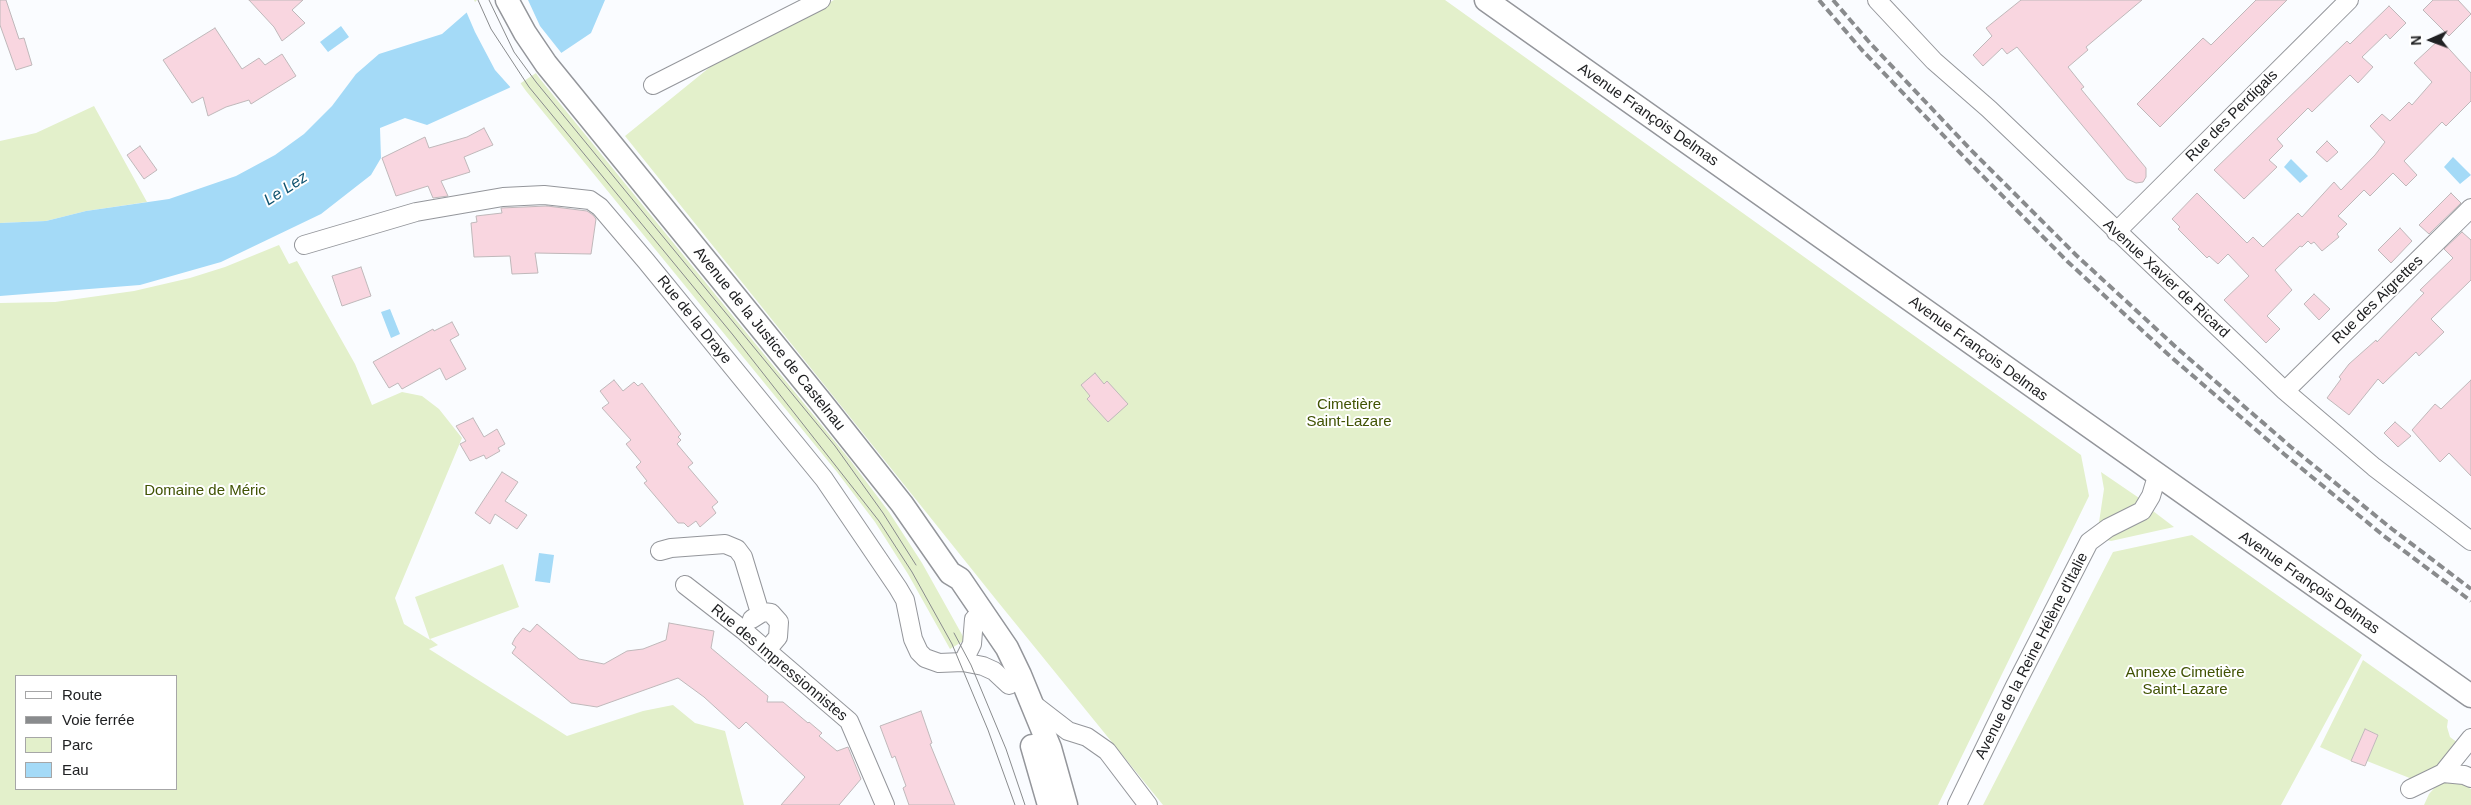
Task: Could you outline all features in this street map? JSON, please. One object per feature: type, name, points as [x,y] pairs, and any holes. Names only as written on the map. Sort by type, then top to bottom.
[{"type":"main road","name":"Avenue de la Justice de Castelnau","points":[[507,0],[535,49],[902,504],[950,573],[960,579],[1007,648],[1033,704],[1050,748],[1066,805]]},
{"type":"main road","name":"Avenue François Delmas","points":[[1486,0],[2157,476],[2471,696]]},
{"type":"main road","name":"Avenue de la Justice de Castelnau","points":[[950,573],[951,584],[998,654],[1006,672],[1034,752],[1049,805]]},
{"type":"street","points":[[653,85],[821,0]]},
{"type":"street","name":"Avenue Xavier de Ricard","points":[[1877,0],[1934,61],[1988,108],[2285,391],[2374,467],[2468,535]]},
{"type":"street","name":"Rue des Perdigals","points":[[2116,232],[2349,0]]},
{"type":"street","name":"Rue de la Draye","points":[[304,246],[416,212],[503,197],[544,195],[590,200],[600,207],[646,261],[824,479],[898,588],[904,600],[913,639],[919,652],[926,658],[938,663],[963,662],[994,671],[1009,684]]},
{"type":"street","name":"Rue des Aigrettes","points":[[2285,391],[2471,208]]},
{"type":"street","name":"Avenue de la Reine Hélène d'Italie","points":[[1957,805],[2014,686],[2089,542],[2108,528],[2142,511],[2151,496],[2157,476]]},
{"type":"street","points":[[660,551],[671,548],[725,544],[738,549],[743,557],[760,613]]},
{"type":"street","name":"Rue des Impressionnistes","points":[[685,585],[743,630],[850,721],[885,805]]},
{"type":"street","points":[[743,630],[760,613],[771,613],[779,622],[778,637],[767,650]]},
{"type":"street","points":[[963,662],[972,644],[974,619]]},
{"type":"street","points":[[1033,704],[1068,731],[1086,737],[1107,751],[1148,805]]},
{"type":"street","points":[[2410,789],[2444,773],[2471,738]]},
{"type":"street","points":[[2444,773],[2464,775],[2471,778]]},
{"type":"green space","points":[[474,0],[495,0],[519,49],[540,79],[850,460],[889,512],[922,563],[965,640],[950,649],[908,574],[875,522],[837,472],[526,91],[504,60]]},
{"type":"green space","name":"Cimetière Saint-Lazare","points":[[834,0],[1445,0],[2081,455],[2089,496],[1938,805],[1163,805],[625,136],[715,63]]},
{"type":"green space","points":[[94,106],[147,202],[86,211],[46,221],[0,223],[0,141],[36,133]]},
{"type":"green space","name":"Domaine de Méric","points":[[279,245],[289,264],[297,261],[355,364],[372,405],[402,392],[422,396],[439,409],[462,438],[395,598],[404,624],[430,640],[415,597],[503,564],[519,607],[430,639],[438,645],[429,649],[567,736],[643,711],[673,705],[695,723],[725,731],[744,805],[0,805],[0,303],[55,302],[134,291],[190,278],[225,267]]},
{"type":"green space","points":[[2101,472],[2142,500],[2139,507],[2098,529],[2104,489]]},
{"type":"green space","points":[[2153,511],[2174,527],[2111,541],[2103,539]]},
{"type":"green space","name":"Annexe Cimetière Saint-Lazare","points":[[2192,535],[2362,655],[2281,805],[1983,805],[2113,552]]},
{"type":"green space","points":[[2363,660],[2448,720],[2447,727],[2450,737],[2458,743],[2441,764],[2412,779],[2367,761],[2378,735],[2365,729],[2351,761],[2320,747]]},
{"type":"green space","points":[[2452,778],[2471,789],[2471,805],[2424,805],[2429,794],[2439,783]]},
{"type":"water","name":"Le Lez","points":[[481,0],[605,0],[591,33],[509,88],[427,125],[405,118],[380,128],[381,158],[371,175],[321,214],[221,262],[140,285],[0,296],[0,223],[46,221],[86,211],[169,199],[236,176],[275,155],[304,134],[332,106],[356,74],[379,54],[442,34]]},
{"type":"water","points":[[341,26],[349,37],[328,52],[320,42]]},
{"type":"water","points":[[2453,157],[2471,175],[2460,184],[2444,167]]},
{"type":"water","points":[[2291,159],[2308,176],[2300,183],[2284,167]]},
{"type":"water","points":[[390,309],[400,334],[391,338],[381,312]]},
{"type":"water","points":[[539,553],[554,555],[550,583],[535,581]]},
{"type":"pier","points":[[477,0],[528,0],[540,26],[563,55],[512,89],[495,70],[466,11]]},
{"type":"building","points":[[0,0],[6,0],[19,39],[24,38],[32,65],[16,70],[0,25]]},
{"type":"building","points":[[249,0],[303,0],[292,10],[305,23],[282,41],[274,27]]},
{"type":"building","points":[[2021,0],[2142,0],[2086,47],[2088,50],[2068,67],[2084,87],[2081,89],[2146,168],[2146,177],[2143,182],[2136,183],[2127,179],[2017,47],[2007,54],[2002,48],[1983,66],[1973,55],[1992,36],[1986,28]]},
{"type":"building","points":[[2256,0],[2287,0],[2160,127],[2137,104],[2203,38],[2211,45]]},
{"type":"building","points":[[2433,0],[2458,0],[2471,14],[2449,36],[2423,10]]},
{"type":"building","points":[[2389,6],[2406,23],[2390,39],[2386,34],[2362,57],[2373,67],[2358,83],[2350,75],[2312,112],[2308,108],[2277,139],[2283,146],[2269,160],[2277,167],[2244,199],[2214,170],[2347,41],[2350,44]]},
{"type":"building","points":[[215,28],[242,69],[259,58],[265,65],[282,54],[296,76],[251,104],[249,100],[226,107],[208,116],[203,97],[192,103],[163,60]]},
{"type":"building","points":[[2440,39],[2471,73],[2471,101],[2446,126],[2442,122],[2404,161],[2417,175],[2406,186],[2393,173],[2370,196],[2364,190],[2338,216],[2347,224],[2337,234],[2339,237],[2322,251],[2314,242],[2311,244],[2308,241],[2302,247],[2300,246],[2275,270],[2292,290],[2267,316],[2280,329],[2266,343],[2224,300],[2249,276],[2228,254],[2218,264],[2209,256],[2207,258],[2178,229],[2180,227],[2172,219],[2197,193],[2247,243],[2253,237],[2263,247],[2298,213],[2302,217],[2334,182],[2341,190],[2375,155],[2385,142],[2370,126],[2382,114],[2390,121],[2409,102],[2412,105],[2432,82],[2414,63]]},
{"type":"building","points":[[484,128],[493,145],[464,157],[470,172],[441,181],[448,196],[433,198],[428,186],[396,196],[382,158],[425,137],[429,148],[467,137]]},
{"type":"building","points":[[2327,141],[2338,152],[2327,162],[2316,152]]},
{"type":"building","points":[[140,146],[157,170],[144,179],[127,155]]},
{"type":"building","points":[[2451,193],[2461,203],[2429,234],[2419,225]]},
{"type":"building","points":[[547,206],[587,211],[593,215],[596,219],[591,254],[535,253],[538,273],[512,274],[510,256],[474,257],[471,223],[477,222],[476,216],[502,213],[501,208]]},
{"type":"building","points":[[2400,228],[2412,241],[2391,263],[2378,250]]},
{"type":"building","points":[[2462,232],[2471,240],[2471,280],[2431,319],[2444,332],[2419,356],[2416,352],[2383,384],[2378,379],[2349,415],[2327,398],[2341,379],[2339,377],[2349,364],[2376,340],[2377,342],[2424,293],[2420,290],[2453,258],[2444,249]]},
{"type":"building","points":[[361,267],[371,296],[342,306],[332,276]]},
{"type":"building","points":[[2314,294],[2330,309],[2319,320],[2304,304]]},
{"type":"building","points":[[452,322],[459,335],[450,340],[466,369],[446,380],[440,368],[402,389],[398,383],[389,388],[373,362],[433,329],[434,331]]},
{"type":"building","points":[[1095,373],[1104,384],[1107,381],[1128,404],[1108,422],[1087,399],[1090,396],[1081,385]]},
{"type":"building","points":[[614,380],[623,391],[634,382],[638,386],[642,383],[681,434],[678,437],[681,440],[677,444],[693,463],[688,467],[718,502],[712,507],[716,513],[700,527],[696,521],[688,527],[684,523],[678,523],[644,483],[647,481],[636,467],[641,462],[626,444],[631,440],[602,408],[609,403],[600,391]]},
{"type":"building","points":[[2471,380],[2471,476],[2449,453],[2440,462],[2412,430],[2435,404],[2441,409]]},
{"type":"building","points":[[473,418],[484,437],[497,429],[505,444],[498,448],[500,451],[486,459],[484,455],[470,461],[460,444],[466,441],[456,426]]},
{"type":"building","points":[[2395,422],[2411,436],[2398,447],[2384,433]]},
{"type":"building","points":[[502,472],[518,482],[505,501],[527,515],[517,529],[495,514],[490,524],[475,513]]},
{"type":"building","points":[[669,623],[714,631],[711,648],[768,696],[767,702],[783,702],[822,733],[819,736],[837,751],[848,747],[861,779],[839,805],[781,805],[805,777],[746,722],[739,729],[704,697],[678,678],[597,707],[571,703],[512,653],[516,647],[512,644],[523,628],[530,632],[537,624],[579,659],[604,664],[627,651],[643,649],[666,640]]},
{"type":"building","points":[[921,711],[932,743],[930,744],[955,805],[909,805],[903,788],[906,786],[895,756],[892,758],[880,726]]},
{"type":"building","points":[[2365,729],[2378,735],[2365,766],[2351,761]]},
{"type":"tram line","points":[[478,0],[491,29],[529,87],[733,335],[879,521],[912,572],[952,644],[988,730],[1015,805]]},
{"type":"tram line","points":[[489,0],[514,52],[536,82],[835,446],[883,513],[916,565]]},
{"type":"tram line","points":[[954,633],[971,665],[1006,749],[1025,805]]},
{"type":"railway","points":[[1819,0],[1861,49],[1963,156],[2068,262],[2171,357],[2284,454],[2384,536],[2471,601]]},
{"type":"railway","points":[[1833,0],[1870,43],[1970,149],[2076,255],[2178,349],[2291,447],[2392,529],[2471,589]]}]
